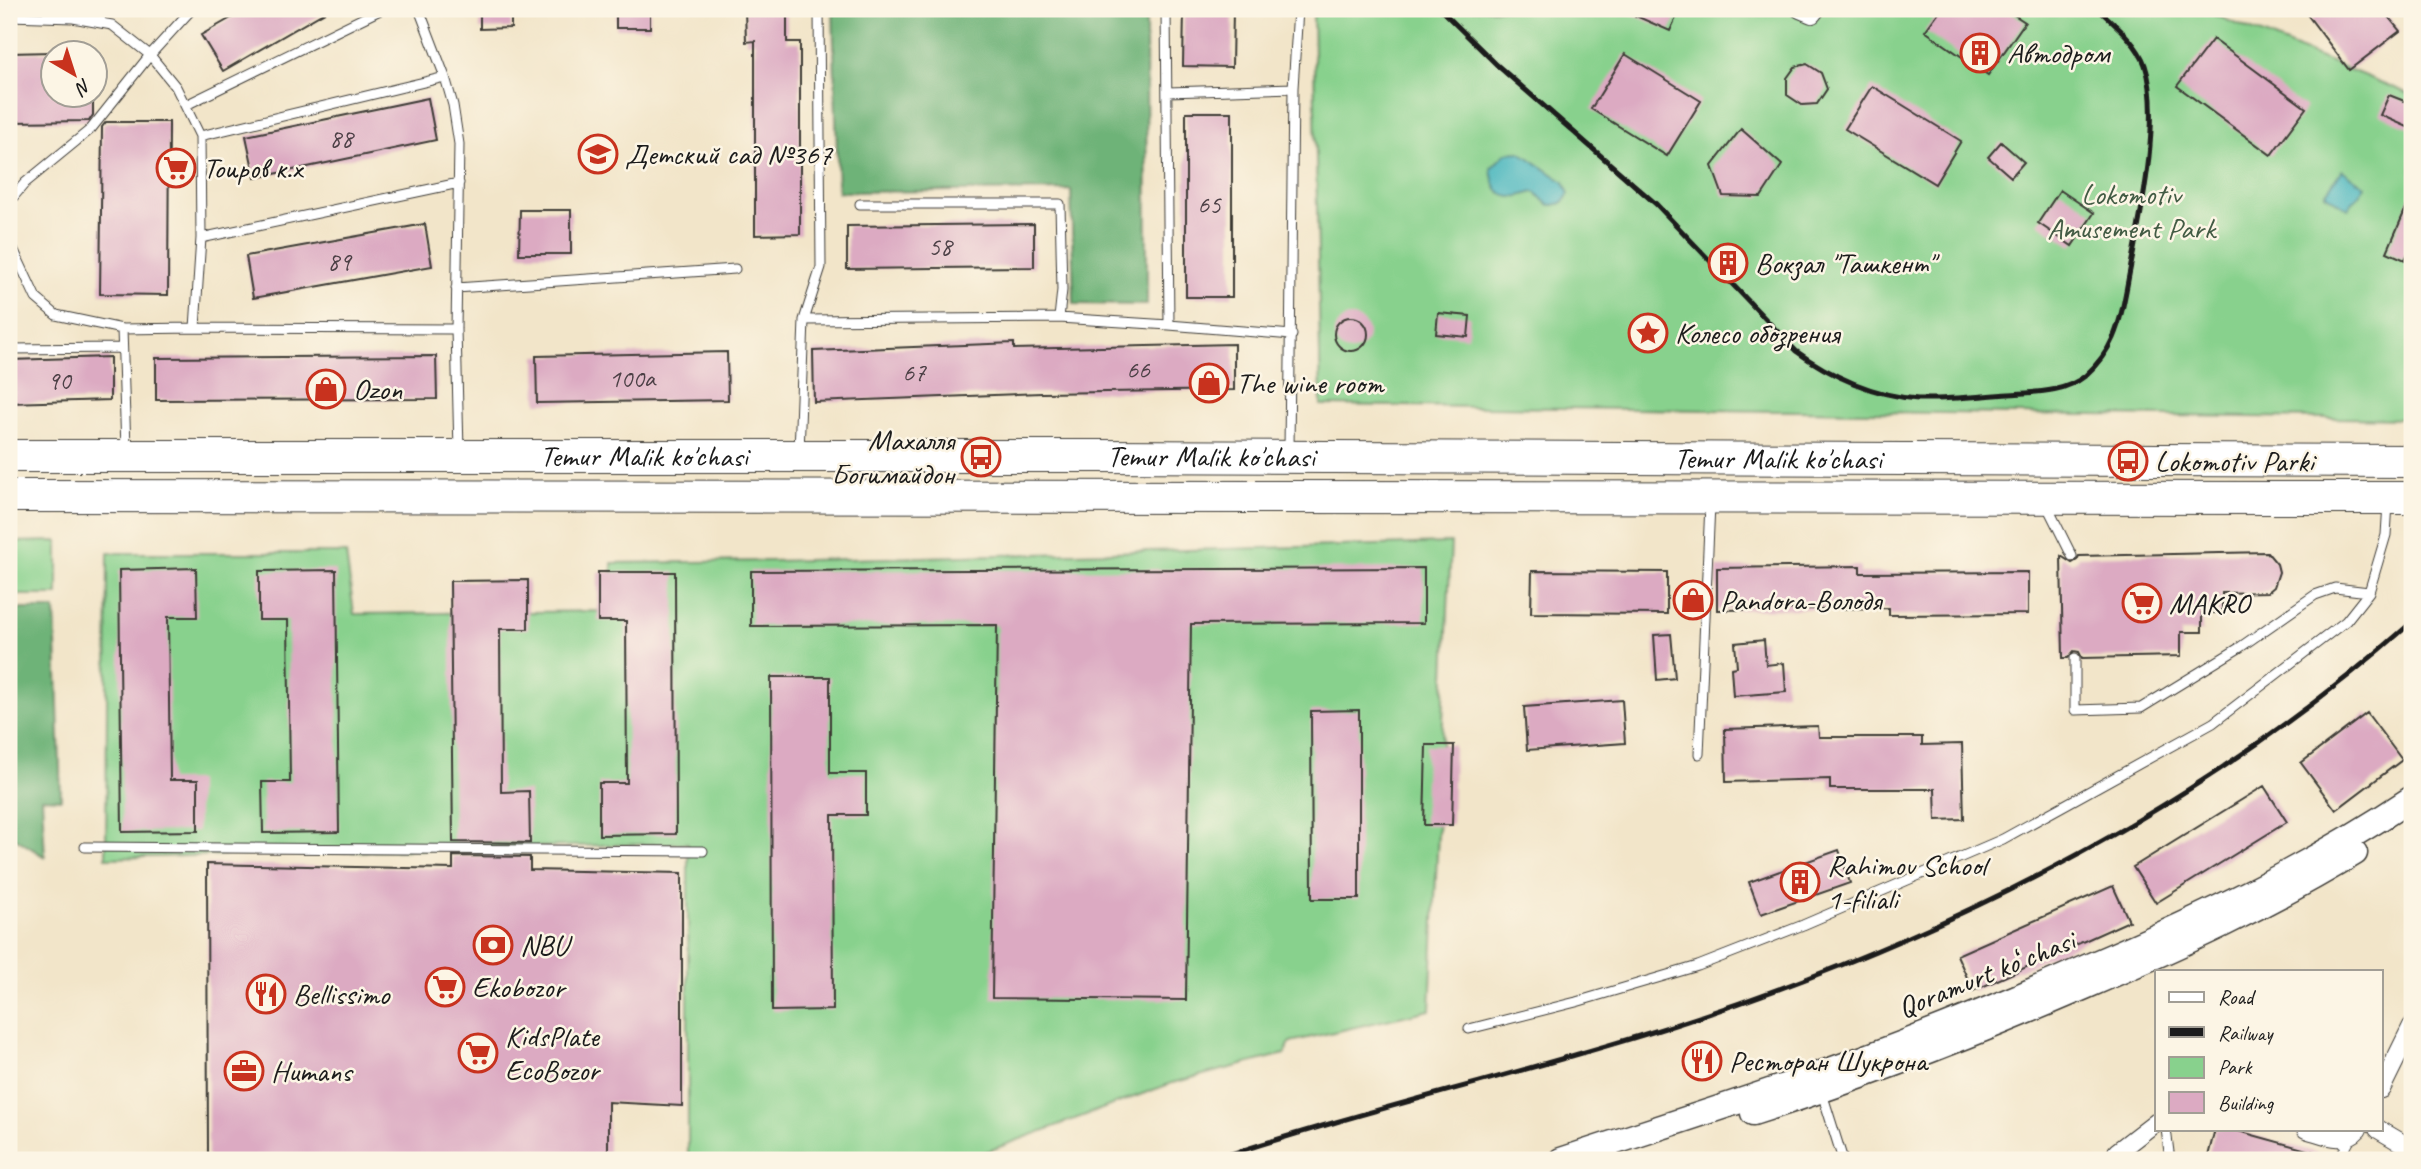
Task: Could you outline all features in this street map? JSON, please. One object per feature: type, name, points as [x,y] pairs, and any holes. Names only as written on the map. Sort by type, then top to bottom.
[{"type":"highway","name":"Temur Malik ko'chasi","points":[[9,456],[2412,461]]},
{"type":"highway","points":[[951,497],[953,457]]},
{"type":"highway","points":[[1148,497],[1149,457]]},
{"type":"highway","name":"Temur Malik ko'chasi","points":[[9,496],[2401,498]]},
{"type":"main road","name":"Qoramurt koʻchasi","points":[[1561,1160],[1858,1060],[2040,988],[2194,921],[2244,896],[2346,840],[2412,798]]},
{"type":"main road","name":"Qoramurt koʻchasi","points":[[1606,1160],[1822,1091],[2007,1021],[2193,941],[2306,883],[2412,817]]},
{"type":"street","points":[[1800,9],[1812,14],[1816,9]]},
{"type":"street","points":[[2378,461],[2412,446]]},
{"type":"street","points":[[2382,1086],[2412,1026]]},
{"type":"street","points":[[2117,1152],[2155,1123]]},
{"type":"street","points":[[2310,1130],[2342,1139],[2355,1132]]},
{"type":"street","points":[[2380,1130],[2412,1149]]},
{"type":"lane","points":[[77,9],[112,26],[150,55],[186,105],[200,136],[201,238],[195,328]]},
{"type":"lane","points":[[9,202],[25,183],[91,129],[150,55],[192,9]]},
{"type":"lane","points":[[186,105],[382,9]]},
{"type":"lane","points":[[419,9],[445,77],[456,124],[459,183],[456,288],[459,457]]},
{"type":"lane","points":[[799,457],[804,320],[821,267],[819,9]]},
{"type":"lane","points":[[1166,9],[1169,325]]},
{"type":"lane","points":[[1289,459],[1293,88],[1297,9]]},
{"type":"lane","points":[[9,16],[73,18],[112,26]]},
{"type":"lane","points":[[200,136],[445,77]]},
{"type":"lane","points":[[1168,92],[1293,88]]},
{"type":"lane","points":[[201,238],[459,183]]},
{"type":"lane","points":[[860,204],[1060,204],[1062,290],[1059,318]]},
{"type":"lane","points":[[9,240],[36,298],[56,315],[122,329],[456,329]]},
{"type":"lane","points":[[456,288],[735,269]]},
{"type":"lane","points":[[804,320],[1059,318],[1292,335]]},
{"type":"lane","points":[[122,329],[126,456]]},
{"type":"lane","points":[[9,349],[122,348]]},
{"type":"lane","points":[[1699,754],[1710,498]]},
{"type":"lane","points":[[2043,498],[2072,556]]},
{"type":"lane","points":[[1469,1029],[1576,1002],[1698,966],[1803,925],[2003,839],[2213,723],[2346,621],[2369,592],[2386,535],[2401,498]]},
{"type":"lane","points":[[2075,658],[2076,710],[2141,708],[2239,648],[2315,595],[2335,588],[2369,592]]},
{"type":"lane","points":[[85,847],[703,851]]},
{"type":"lane","points":[[1822,1091],[1843,1160]]},
{"type":"lane","points":[[2166,1130],[2170,1160]]},
{"type":"lane","points":[[2339,1160],[2355,1132]]},
{"type":"green space","points":[[833,9],[1146,9],[1147,305],[1074,304],[1071,190],[838,192]]},
{"type":"green space","name":"Lokomotiv Amusement Park","points":[[1313,9],[2200,9],[2412,95],[2412,419],[1321,405]]},
{"type":"green space","points":[[58,541],[58,595],[9,595],[9,542]]},
{"type":"green space","points":[[1451,543],[1430,1010],[1290,1042],[1285,1054],[1172,1083],[964,1160],[688,1160],[688,843],[106,858],[108,553],[346,553],[354,614],[613,611],[612,563]]},
{"type":"green space","points":[[9,609],[55,609],[61,799],[42,798],[45,857],[9,834]]},
{"type":"water","points":[[1520,152],[1564,182],[1569,194],[1562,203],[1549,206],[1535,192],[1512,197],[1499,191],[1491,168],[1506,153]]},
{"type":"water","points":[[2342,170],[2365,186],[2348,209],[2325,194]]},
{"type":"building","points":[[247,9],[330,9],[223,71],[201,35]]},
{"type":"building","points":[[480,9],[511,9],[511,28],[480,29]]},
{"type":"building","points":[[616,9],[650,9],[650,28],[616,28]]},
{"type":"building","points":[[745,9],[787,9],[787,42],[800,42],[800,234],[755,235],[755,41],[746,42]]},
{"type":"building","points":[[1184,9],[1233,9],[1232,67],[1183,66]]},
{"type":"building","points":[[1620,9],[1680,9],[1670,31]]},
{"type":"building","name":"Автодром","points":[[1941,9],[2005,9],[2025,22],[1988,75],[1925,31]]},
{"type":"building","points":[[2303,9],[2382,9],[2400,31],[2349,70]]},
{"type":"building","points":[[2213,39],[2306,108],[2271,155],[2177,86]]},
{"type":"building","points":[[38,52],[38,108],[93,108],[89,121],[9,122],[9,53]]},
{"type":"building","points":[[1625,54],[1701,101],[1667,156],[1591,109]]},
{"type":"building","points":[[1807,64],[1821,73],[1827,89],[1817,104],[1802,105],[1787,95],[1787,78],[1795,67]]},
{"type":"building","points":[[1872,86],[1961,141],[1935,184],[1845,129]]},
{"type":"building","points":[[2389,95],[2412,104],[2412,129],[2380,115]]},
{"type":"building","points":[[428,98],[436,140],[255,178],[246,136]]},
{"type":"building","points":[[1186,112],[1232,112],[1232,297],[1186,297]]},
{"type":"building","points":[[106,122],[169,122],[168,295],[100,294],[102,127]]},
{"type":"building","points":[[1741,129],[1782,165],[1761,197],[1723,196],[1712,166]]},
{"type":"building","points":[[2001,142],[2024,162],[2011,177],[1988,157]]},
{"type":"building","points":[[2060,190],[2094,213],[2072,246],[2038,223]]},
{"type":"building","points":[[2412,194],[2412,244],[2405,260],[2387,252]]},
{"type":"building","points":[[520,210],[571,210],[571,254],[519,254]]},
{"type":"building","points":[[425,224],[432,266],[253,298],[246,256]]},
{"type":"building","points":[[1034,224],[1034,267],[847,269],[847,226]]},
{"type":"building","points":[[1438,313],[1470,316],[1468,337],[1436,334]]},
{"type":"building","points":[[1351,317],[1363,322],[1368,334],[1363,346],[1351,351],[1339,346],[1334,334],[1339,322]]},
{"type":"building","points":[[1014,343],[1014,349],[1234,344],[1234,390],[1042,393],[814,402],[813,351]]},
{"type":"building","points":[[727,352],[728,400],[537,403],[536,356]]},
{"type":"building","points":[[436,356],[437,399],[156,400],[156,358]]},
{"type":"building","points":[[110,357],[110,400],[9,403],[9,360]]},
{"type":"building","name":"MAKRO","points":[[2267,552],[2277,564],[2279,572],[2274,587],[2268,592],[2222,593],[2222,613],[2202,613],[2202,632],[2181,632],[2181,656],[2082,658],[2079,652],[2074,651],[2068,658],[2063,658],[2061,556],[2072,563],[2079,556]]},
{"type":"building","points":[[1860,566],[1860,573],[2028,572],[2028,614],[1889,615],[1889,608],[1717,610],[1717,568]]},
{"type":"building","points":[[196,568],[197,617],[168,617],[170,780],[198,780],[198,831],[122,832],[119,570]]},
{"type":"building","points":[[1424,568],[1424,623],[1191,624],[1186,1000],[992,998],[997,625],[751,626],[751,571]]},
{"type":"building","points":[[336,570],[339,832],[263,833],[262,782],[290,782],[288,620],[259,620],[259,571]]},
{"type":"building","points":[[1532,571],[1667,572],[1667,614],[1531,613]]},
{"type":"building","points":[[598,572],[675,572],[676,834],[599,835],[599,783],[627,783],[626,621],[598,621]]},
{"type":"building","points":[[528,580],[528,629],[500,629],[501,792],[529,791],[530,843],[453,842],[450,581]]},
{"type":"building","points":[[1671,634],[1675,678],[1657,680],[1654,635]]},
{"type":"building","points":[[1764,640],[1766,665],[1784,663],[1786,692],[1733,696],[1731,668],[1737,667],[1735,643]]},
{"type":"building","points":[[771,677],[830,677],[830,773],[866,773],[866,815],[832,815],[833,1010],[772,1011]]},
{"type":"building","points":[[1622,700],[1625,743],[1527,750],[1524,707]]},
{"type":"building","points":[[1359,710],[1359,899],[1312,899],[1311,711]]},
{"type":"building","points":[[2367,713],[2402,760],[2336,810],[2301,763]]},
{"type":"building","points":[[1818,726],[1819,737],[1922,737],[1922,745],[1962,744],[1964,819],[1936,820],[1935,789],[1830,789],[1830,779],[1726,782],[1725,729]]},
{"type":"building","points":[[1426,745],[1454,745],[1452,825],[1424,825]]},
{"type":"building","points":[[2264,786],[2287,822],[2156,903],[2133,867]]},
{"type":"building","name":"Rahimov School 1-filiali","points":[[1839,850],[1850,883],[1761,914],[1749,882]]},
{"type":"building","name":"Ekobozor","points":[[453,856],[530,857],[530,870],[682,873],[682,1106],[608,1102],[608,1160],[208,1160],[207,864],[453,869]]},
{"type":"building","points":[[2113,886],[2129,921],[1973,991],[1957,955]]},
{"type":"building","points":[[2215,1130],[2235,1130],[2325,1155],[2324,1160],[2207,1160]]},
{"type":"railway","points":[[1440,9],[1497,65],[1656,204],[1796,351],[1823,369],[1869,389],[1918,399],[2038,392],[2068,386],[2094,367],[2113,338],[2124,302],[2140,219],[2151,136],[2150,86],[2145,65],[2137,49],[2098,9]]},
{"type":"railway","points":[[1213,1160],[1687,1021],[1786,987],[1978,906],[2070,859],[2160,807],[2248,751],[2331,689],[2412,622]]},
{"type":"place","name":"Автодром","points":[[1980,53]]},
{"type":"place","name":"Детский сад №367","points":[[598,154]]},
{"type":"place","name":"Тоиров к.х","points":[[176,168]]},
{"type":"place","name":"Вокзал \"Ташкент\"","points":[[1728,263]]},
{"type":"place","name":"Колесо обозрения","points":[[1648,333]]},
{"type":"place","name":"The wine room","points":[[1209,383]]},
{"type":"place","name":"Ozon","points":[[326,389]]},
{"type":"place","name":"Махалля Богимайдон","points":[[981,457]]},
{"type":"place","name":"Lokomotiv Parki","points":[[2128,461]]},
{"type":"place","name":"Pandora-Володя","points":[[1693,600]]},
{"type":"place","name":"MAKRO","points":[[2142,603]]},
{"type":"place","name":"Rahimov School 1-filiali","points":[[1800,882]]},
{"type":"place","name":"NBU","points":[[493,945]]},
{"type":"place","name":"Ekobozor","points":[[445,987]]},
{"type":"place","name":"Bellissimo","points":[[266,994]]},
{"type":"place","name":"KidsPlate EcoBozor","points":[[478,1053]]},
{"type":"place","name":"Ресторан Шукрона","points":[[1702,1061]]},
{"type":"place","name":"Humans","points":[[244,1071]]}]
